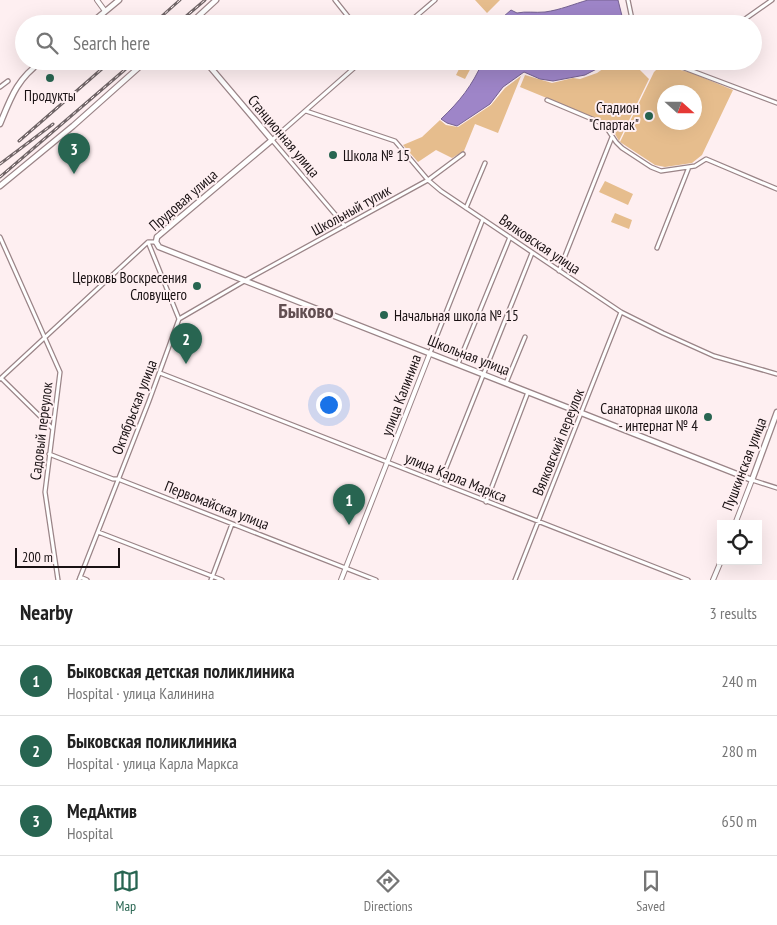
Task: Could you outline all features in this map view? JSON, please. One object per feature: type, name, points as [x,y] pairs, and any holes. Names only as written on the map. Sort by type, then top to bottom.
[{"type":"main road","points":[[100,15],[119,0]]},
{"type":"main road","points":[[200,15],[216,0]]},
{"type":"main road","points":[[0,124],[13,92],[31,70]]},
{"type":"main road","points":[[0,186],[73,126],[136,70]]},
{"type":"main road","name":"Станционная улица","points":[[213,70],[272,140]]},
{"type":"main road","name":"Прудовая улица","points":[[156,242],[157,237],[272,140]]},
{"type":"main road","name":"Школьная улица","points":[[156,242],[160,248],[246,280],[752,480]]},
{"type":"main road","name":"Пушкинская улица","points":[[752,480],[777,412]]},
{"type":"street","points":[[97,0],[105,11]]},
{"type":"street","points":[[335,0],[347,15]]},
{"type":"street","points":[[628,0],[631,15]]},
{"type":"street","points":[[751,15],[772,0]]},
{"type":"street","points":[[417,15],[433,1]]},
{"type":"street","name":"Прудовая улица","points":[[272,140],[352,70]]},
{"type":"street","points":[[690,70],[777,103]]},
{"type":"street","points":[[0,87],[8,81]]},
{"type":"street","points":[[547,100],[604,124],[622,148],[651,167],[661,171],[695,166],[706,159],[777,189]]},
{"type":"street","name":"Вялковская улица","points":[[306,111],[395,141],[428,180],[466,208],[621,312],[714,356],[777,374]]},
{"type":"street","points":[[559,271],[612,137]]},
{"type":"street","name":"Станционная улица","points":[[272,140],[345,226]]},
{"type":"street","name":"Школьный тупик","points":[[179,319],[428,180],[463,154]]},
{"type":"street","points":[[466,208],[485,163]]},
{"type":"street","points":[[658,248],[689,167]]},
{"type":"street","name":"улица Калинина","points":[[341,580],[483,219]]},
{"type":"street","name":"Садовый переулок","points":[[0,237],[60,372],[45,492],[58,580]]},
{"type":"street","points":[[458,364],[510,237]]},
{"type":"street","points":[[148,242],[179,319]]},
{"type":"street","name":"Прудовая улица","points":[[1,378],[148,242],[156,242]]},
{"type":"street","points":[[440,483],[532,253]]},
{"type":"street","name":"Вялковский переулок","points":[[515,580],[621,312]]},
{"type":"street","name":"Октябрьская улица","points":[[80,579],[179,319]]},
{"type":"street","points":[[506,383],[525,337]]},
{"type":"street","name":"улица Карла Маркса","points":[[160,373],[688,580]]},
{"type":"street","points":[[1,378],[52,428]]},
{"type":"street","points":[[486,502],[528,391]]},
{"type":"street","name":"Первомайская улица","points":[[49,454],[376,580]]},
{"type":"street","name":"Школьная улица","points":[[752,480],[777,488]]},
{"type":"street","name":"Пушкинская улица","points":[[737,520],[752,480]]},
{"type":"street","points":[[212,578],[232,524]]},
{"type":"street","points":[[98,532],[212,578],[222,580]]},
{"type":"street","points":[[714,580],[720,565]]},
{"type":"street","points":[[80,579],[86,580]]},
{"type":"shaded area","points":[[475,0],[500,0],[487,13]]},
{"type":"shaded area","points":[[588,0],[618,0],[622,15],[505,15],[511,10],[517,13],[545,12]]},
{"type":"shaded area","points":[[458,70],[470,70],[465,79],[456,75]]},
{"type":"shaded area","points":[[478,70],[595,70],[585,75],[553,81],[540,79],[524,72],[503,87],[490,104],[457,126],[441,119],[465,93]]},
{"type":"shaded area","points":[[601,70],[640,70],[649,79],[619,141],[611,127],[605,122],[520,87],[525,75],[552,83],[573,78],[580,79]]},
{"type":"shaded area","name":"Стадион \"Спартак\"","points":[[656,70],[680,70],[692,73],[733,90],[702,155],[692,163],[665,167],[655,165],[620,142]]},
{"type":"shaded area","points":[[521,76],[498,133],[475,124],[464,151],[452,158],[436,150],[418,162],[403,145],[422,137],[440,120],[446,125],[458,127],[491,105],[505,88]]},
{"type":"shaded area","points":[[605,181],[633,194],[628,205],[599,192]]},
{"type":"shaded area","points":[[615,213],[632,220],[629,229],[611,222]]},
{"type":"railway","points":[[163,15],[180,0]]},
{"type":"railway","points":[[188,15],[205,0]]},
{"type":"railway","points":[[19,141],[101,70]]},
{"type":"railway","points":[[0,177],[125,70]]},
{"type":"railway","points":[[0,164],[53,124]]},
{"type":"place","name":"Продукты","points":[[50,78]]},
{"type":"place","name":"Стадион \"Спартак\"","points":[[649,116]]},
{"type":"place","name":"Школа № 15","points":[[333,155]]},
{"type":"place","name":"МедАктив","points":[[74,174]]},
{"type":"place","name":"Церковь Воскресения Словущего","points":[[197,286]]},
{"type":"place","name":"Начальная школа № 15","points":[[384,315]]},
{"type":"place","name":"Быковская поликлиника","points":[[186,364]]},
{"type":"place","name":"Санаторная школа - интернат № 4","points":[[708,417]]},
{"type":"place","name":"Быковская детская поликлиника","points":[[349,525]]},
{"type":"district","name":"Быково","points":[[306,311]]}]
